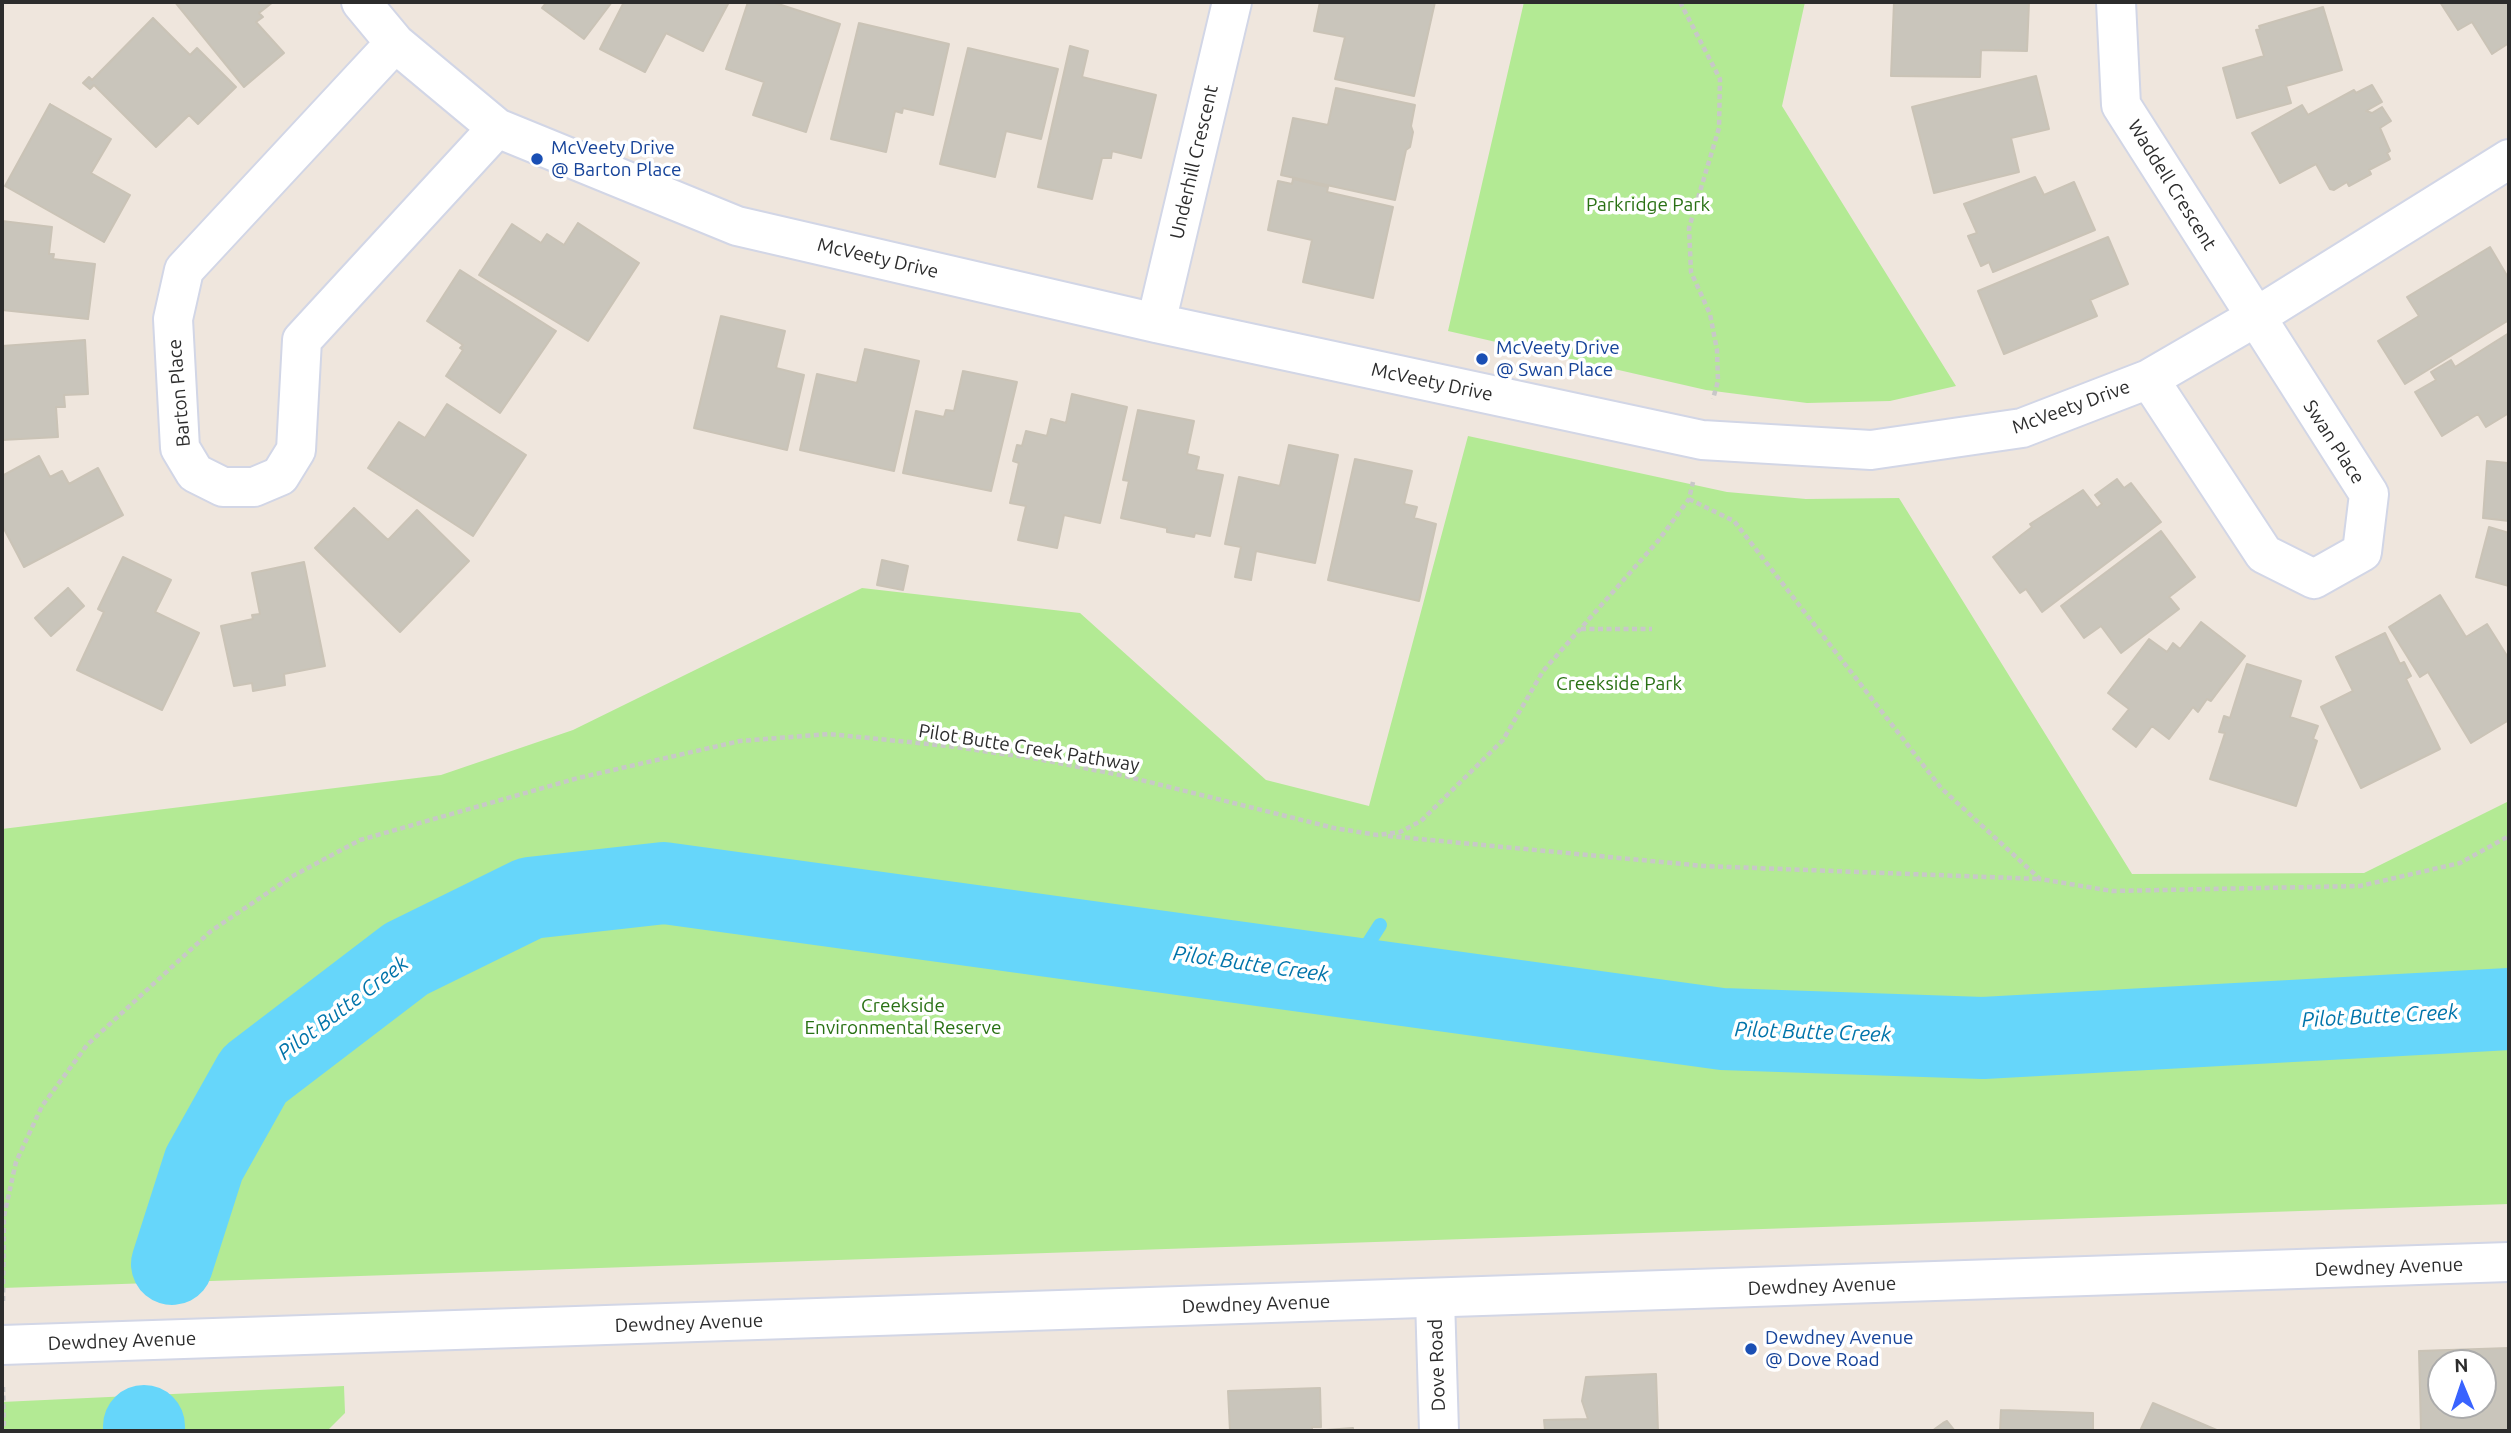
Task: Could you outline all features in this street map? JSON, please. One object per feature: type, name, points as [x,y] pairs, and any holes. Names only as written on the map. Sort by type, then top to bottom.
[{"type":"street","name":"McVeety Drive","points":[[362,2],[395,43],[497,128],[737,226],[1156,323],[1702,440],[1871,450],[2022,428],[2150,379],[2254,318],[2509,159]]},
{"type":"street","name":"Underhill Crescent","points":[[1156,323],[1232,2]]},
{"type":"street","name":"Waddell Crescent","points":[[2116,2],[2121,105],[2254,318]]},
{"type":"street","name":"Barton Place","points":[[395,43],[184,270],[173,319],[180,448],[195,473],[223,487],[254,487],[280,476],[296,450],[302,340],[497,128]]},
{"type":"street","name":"Swan Place","points":[[2150,379],[2264,554],[2314,579],[2362,552],[2369,494],[2254,318]]},
{"type":"street","name":"Dewdney Avenue","points":[[2,1345],[2509,1262]]},
{"type":"street","name":"Dove Road","points":[[1435,1299],[1439,1431]]},
{"type":"path","name":"Pilot Butte Creek Pathway","points":[[2,1345],[4,1216],[16,1162],[41,1106],[87,1045],[211,931],[291,877],[360,840],[578,778],[740,741],[829,734],[948,746],[1038,759],[1125,776],[1334,828],[1377,835],[1400,832],[1421,821],[1503,740],[1543,671],[1622,586],[1689,499],[1718,381],[1717,350],[1710,314],[1690,272],[1689,228],[1719,128],[1720,79],[1680,2]]},
{"type":"path","points":[[1689,499],[1734,521],[1941,788],[2040,879]]},
{"type":"path","points":[[1580,629],[1652,629]]},
{"type":"path","points":[[1377,835],[1704,866],[2040,879],[2112,891],[2360,886],[2460,863],[2509,836]]},
{"type":"green space","name":"Parkridge Park","points":[[1524,2],[1805,2],[1782,106],[1956,386],[1890,401],[1807,403],[1706,390],[1448,331]]},
{"type":"green space","name":"Creekside Environmental Reserve","points":[[1468,436],[1727,492],[1806,499],[1899,498],[2132,874],[2364,873],[2509,801],[2509,1204],[2,1288],[2,829],[441,775],[573,730],[862,588],[1080,613],[1266,780],[1369,806]]},
{"type":"green space","points":[[344,1386],[345,1413],[327,1431],[2,1431],[2,1402]]},
{"type":"building","points":[[175,2],[273,2],[259,13],[263,17],[256,22],[284,53],[244,87]]},
{"type":"building","points":[[547,2],[612,2],[584,39],[542,8]]},
{"type":"building","points":[[624,2],[729,2],[703,51],[666,33],[645,72],[600,49]]},
{"type":"building","points":[[748,2],[772,2],[840,24],[806,132],[753,115],[764,82],[726,69]]},
{"type":"building","points":[[1320,2],[1435,2],[1414,96],[1335,79],[1345,37],[1314,31]]},
{"type":"building","points":[[1894,2],[2029,2],[2027,51],[1981,50],[1980,77],[1891,76]]},
{"type":"building","points":[[2440,2],[2509,2],[2509,43],[2492,54],[2472,22],[2458,30]]},
{"type":"building","points":[[2323,7],[2342,70],[2286,86],[2291,103],[2237,118],[2223,68],[2264,56],[2256,30],[2260,29],[2259,26]]},
{"type":"building","points":[[153,18],[190,55],[197,48],[236,87],[198,124],[189,115],[156,147],[94,85],[90,89],[83,83],[89,77],[92,80]]},
{"type":"building","points":[[859,23],[949,44],[933,115],[903,108],[902,113],[895,111],[886,152],[831,139]]},
{"type":"building","points":[[1070,46],[1088,51],[1082,77],[1156,95],[1141,158],[1112,151],[1111,158],[1102,158],[1092,199],[1038,187]]},
{"type":"building","points":[[968,48],[1058,69],[1041,139],[1006,131],[995,177],[940,164]]},
{"type":"building","points":[[2036,76],[2049,129],[2011,138],[2019,172],[1934,193],[1912,107]]},
{"type":"building","points":[[2372,85],[2382,102],[2366,111],[2372,113],[2382,107],[2391,121],[2380,128],[2390,151],[2387,153],[2390,159],[2369,170],[2371,174],[2349,186],[2347,182],[2334,190],[2330,189],[2316,164],[2280,183],[2252,133],[2302,105],[2308,115],[2354,90],[2356,93]]},
{"type":"building","points":[[1336,88],[1415,105],[1410,147],[1406,150],[1395,200],[1281,175],[1293,118],[1328,125]]},
{"type":"building","points":[[50,104],[111,139],[91,173],[130,195],[104,242],[5,186]]},
{"type":"building","points":[[2035,177],[2044,195],[2074,182],[2095,230],[1993,272],[1989,262],[1981,266],[1968,236],[1977,233],[1964,204]]},
{"type":"building","points":[[1293,179],[1328,187],[1327,192],[1393,207],[1373,298],[1303,282],[1312,240],[1268,230],[1278,181],[1292,184]]},
{"type":"building","points":[[2,221],[52,227],[49,254],[54,254],[53,259],[95,264],[88,319],[2,310]]},
{"type":"building","points":[[578,223],[639,263],[588,341],[479,275],[512,224],[541,243],[547,234],[564,245]]},
{"type":"building","points":[[2108,237],[2128,284],[2090,300],[2097,316],[2004,354],[1978,291]]},
{"type":"building","points":[[2490,247],[2509,279],[2509,320],[2405,384],[2378,341],[2419,316],[2407,297]]},
{"type":"building","points":[[460,270],[556,331],[500,413],[446,376],[463,350],[460,348],[463,345],[427,321]]},
{"type":"building","points":[[721,316],[785,331],[776,368],[804,375],[787,450],[694,428]]},
{"type":"building","points":[[2509,333],[2509,413],[2486,427],[2478,414],[2442,436],[2415,392],[2436,380],[2431,372],[2451,360],[2455,367]]},
{"type":"building","points":[[85,340],[88,394],[64,395],[65,407],[56,407],[58,437],[2,440],[2,346]]},
{"type":"building","points":[[865,349],[919,361],[894,471],[800,450],[817,374],[857,383]]},
{"type":"building","points":[[963,371],[1017,382],[991,491],[903,473],[916,411],[944,417],[946,410],[954,411]]},
{"type":"building","points":[[1072,394],[1127,407],[1100,523],[1064,515],[1057,548],[1018,540],[1026,506],[1010,503],[1019,463],[1013,461],[1017,445],[1022,446],[1026,431],[1047,436],[1051,419],[1066,423]]},
{"type":"building","points":[[447,404],[526,455],[473,536],[368,468],[399,422],[425,438]]},
{"type":"building","points":[[1138,410],[1194,421],[1187,454],[1199,457],[1196,470],[1223,475],[1210,536],[1195,533],[1194,537],[1167,532],[1167,528],[1121,518],[1129,481],[1123,480]]},
{"type":"building","points":[[2509,439],[2509,521],[2483,518],[2487,461],[2508,463]]},
{"type":"building","points":[[1289,445],[1338,455],[1315,563],[1256,551],[1251,580],[1235,577],[1241,547],[1225,544],[1239,477],[1280,486]]},
{"type":"building","points":[[39,456],[50,477],[62,471],[69,484],[98,468],[123,515],[24,567],[2,525],[2,476]]},
{"type":"building","points":[[1355,459],[1412,471],[1404,504],[1417,507],[1414,518],[1436,524],[1419,601],[1328,580]]},
{"type":"building","points":[[2117,479],[2124,488],[2131,483],[2161,522],[2042,612],[2026,589],[2020,593],[1993,557],[2032,527],[2030,524],[2083,490],[2097,508],[2102,504],[2095,495]]},
{"type":"building","points":[[354,508],[388,540],[417,510],[469,561],[400,632],[315,548]]},
{"type":"building","points":[[2489,527],[2509,533],[2509,586],[2476,577]]},
{"type":"building","points":[[2161,531],[2195,577],[2169,597],[2179,609],[2121,653],[2101,626],[2084,638],[2061,606]]},
{"type":"building","points":[[123,557],[171,580],[155,612],[199,633],[162,710],[77,670],[104,612],[98,609]]},
{"type":"building","points":[[882,560],[908,566],[903,590],[877,585]]},
{"type":"building","points":[[304,562],[325,666],[284,674],[285,685],[253,691],[252,683],[234,686],[221,626],[253,619],[252,615],[260,614],[252,573]]},
{"type":"building","points":[[68,588],[84,606],[51,636],[35,618]]},
{"type":"building","points":[[2440,595],[2466,637],[2487,624],[2509,659],[2509,720],[2471,743],[2428,672],[2420,677],[2389,627]]},
{"type":"building","points":[[2201,622],[2245,656],[2211,701],[2207,699],[2198,712],[2193,707],[2169,739],[2152,726],[2136,747],[2113,729],[2129,709],[2108,693],[2149,639],[2167,652],[2173,643],[2180,649]]},
{"type":"building","points":[[2385,633],[2400,664],[2404,662],[2411,676],[2406,679],[2440,749],[2361,788],[2321,707],[2353,691],[2336,657]]},
{"type":"building","points":[[2247,664],[2301,681],[2290,717],[2318,726],[2313,739],[2317,741],[2296,806],[2210,779],[2225,733],[2219,732],[2224,716],[2230,718]]},
{"type":"building","points":[[2509,1348],[2509,1431],[2421,1431],[2419,1351],[2427,1351],[2427,1419],[2497,1419],[2497,1349],[2479,1349]]},
{"type":"building","points":[[1656,1374],[1658,1431],[1545,1431],[1544,1420],[1588,1419],[1582,1401],[1586,1377]]},
{"type":"building","points":[[1320,1388],[1321,1427],[1312,1427],[1312,1431],[1230,1431],[1228,1391]]},
{"type":"building","points":[[2153,1403],[2219,1431],[2140,1431]]},
{"type":"building","points":[[2001,1410],[2093,1413],[2093,1431],[2000,1431]]},
{"type":"building","points":[[1947,1421],[1955,1431],[1932,1431],[1943,1423]]},
{"type":"building","points":[[1353,1428],[1353,1431],[1312,1431]]},
{"type":"waterway","name":"Pilot Butte Creek","points":[[172,1264],[204,1164],[254,1075],[406,959],[530,898],[664,883],[1722,1029],[1983,1038],[2509,1009]]},
{"type":"waterway","points":[[1312,972],[1337,967],[1364,950],[1380,925]]},
{"type":"waterway","name":"Pilot Butte Creek","points":[[144,1426],[144,1431]]},
{"type":"place","name":"McVeety Drive @ Barton Place","points":[[537,159]]},
{"type":"place","name":"McVeety Drive @ Swan Place","points":[[1482,359]]},
{"type":"place","name":"Dewdney Avenue @ Dove Road","points":[[1751,1349]]},
{"type":"park label","name":"Creekside Park","points":[[1619,684]]}]
